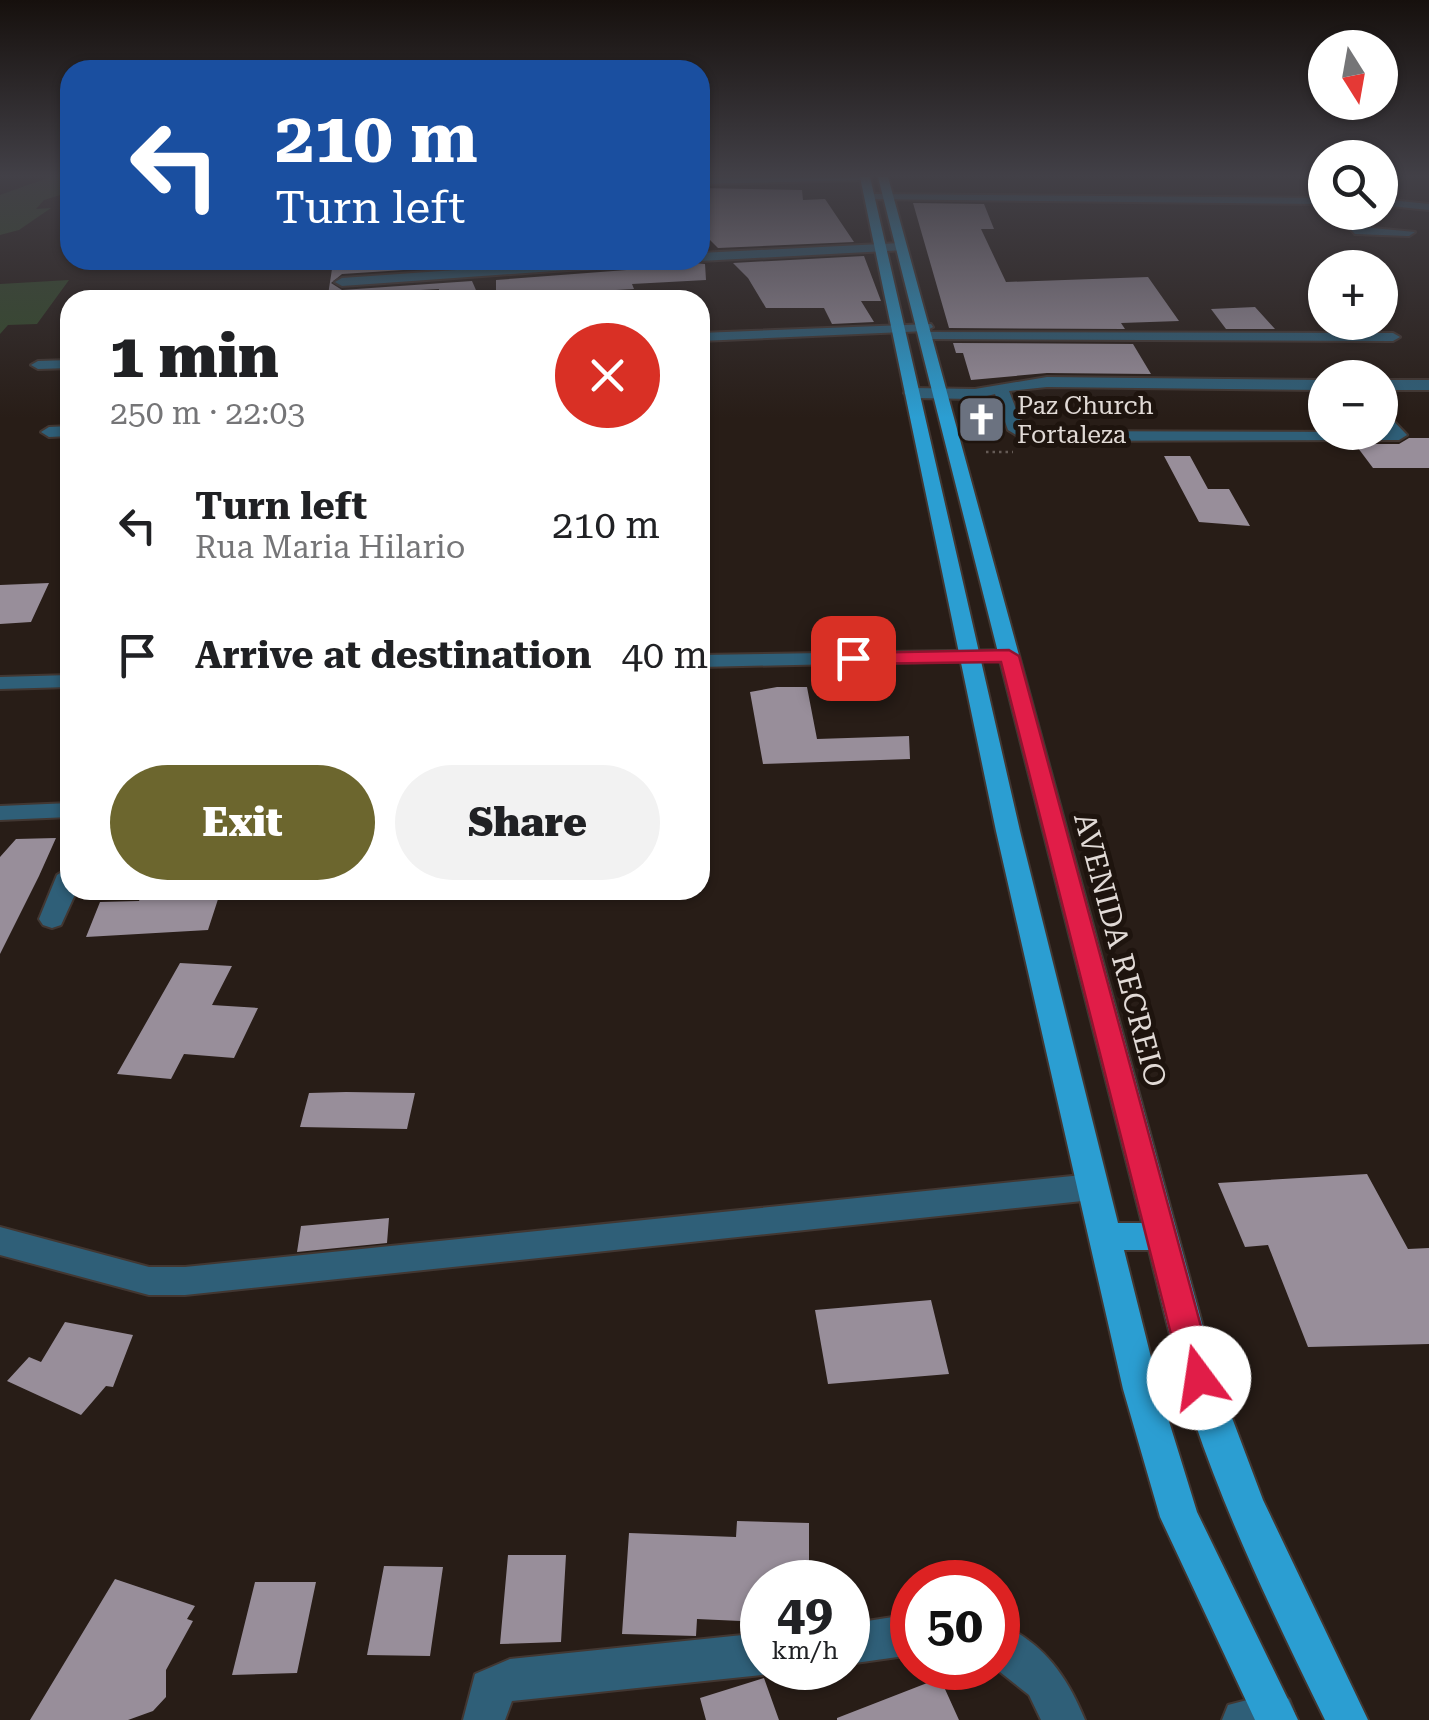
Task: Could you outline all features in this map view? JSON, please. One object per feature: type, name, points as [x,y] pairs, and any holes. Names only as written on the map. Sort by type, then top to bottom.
[{"type":"main road","name":"AVENIDA RECREIO","points":[[895,257],[918,330],[926,393],[925,453],[968,656],[1145,1404],[1179,1517],[1265,1718]]},
{"type":"main road","name":"AVENIDA RECREIO","points":[[926,393],[954,454],[1161,1237],[1226,1464],[1347,1720]]},
{"type":"main road","points":[[925,453],[954,454]]},
{"type":"main road","points":[[1104,1236],[1161,1237]]},
{"type":"street","points":[[342,282],[511,270]]},
{"type":"street","points":[[710,338],[918,330],[1308,336]]},
{"type":"street","points":[[38,365],[60,364]]},
{"type":"street","points":[[926,393],[1048,382],[1308,385]]},
{"type":"street","points":[[1398,385],[1429,386]]},
{"type":"street","points":[[1000,388],[1016,430],[1026,436],[1308,435]]},
{"type":"street","points":[[48,432],[60,431]]},
{"type":"street","points":[[710,661],[1009,656]]},
{"type":"street","points":[[0,684],[60,681]]},
{"type":"street","points":[[0,813],[60,810]]},
{"type":"street","points":[[52,919],[60,899]]},
{"type":"street","points":[[0,1241],[149,1281],[185,1281],[1092,1187]]},
{"type":"street","points":[[484,1720],[490,1689],[510,1680],[740,1656]]},
{"type":"street","points":[[1020,1661],[1044,1680],[1064,1720]]},
{"type":"green space","points":[[69,280],[37,324],[8,325],[0,334],[0,284]]},
{"type":"building","points":[[864,257],[881,301],[861,301],[874,322],[832,324],[824,308],[766,308],[748,278],[733,263]]},
{"type":"building","points":[[929,257],[994,257],[1006,282],[1148,277],[1179,321],[1121,323],[1125,329],[949,328]]},
{"type":"building","points":[[332,270],[404,270],[342,274],[331,283],[342,290],[329,290]]},
{"type":"building","points":[[627,270],[705,270],[706,280],[632,284],[634,289],[616,290],[496,290],[496,280]]},
{"type":"building","points":[[472,281],[476,290],[342,290]]},
{"type":"building","points":[[1255,307],[1275,329],[1226,329],[1211,309]]},
{"type":"building","points":[[953,343],[1133,344],[1151,374],[1047,373],[971,380],[963,353],[956,353]]},
{"type":"building","points":[[1409,438],[1429,438],[1429,468],[1373,468],[1360,450],[1398,450],[1399,444]]},
{"type":"building","points":[[1164,456],[1190,456],[1208,489],[1229,489],[1250,526],[1199,522]]},
{"type":"building","points":[[49,583],[31,622],[0,624],[0,585]]},
{"type":"building","points":[[807,687],[817,739],[909,736],[910,759],[763,764],[750,692]]},
{"type":"building","points":[[56,838],[0,954],[0,857],[16,839]]},
{"type":"building","points":[[218,900],[208,930],[86,937],[100,902]]},
{"type":"building","points":[[180,963],[232,966],[212,1005],[258,1008],[234,1058],[184,1054],[171,1079],[117,1074]]},
{"type":"building","points":[[309,1093],[415,1093],[407,1129],[300,1127]]},
{"type":"building","points":[[1367,1174],[1408,1249],[1429,1248],[1429,1344],[1308,1347],[1268,1245],[1245,1247],[1218,1183]]},
{"type":"building","points":[[389,1218],[387,1243],[297,1252],[301,1226]]},
{"type":"building","points":[[931,1300],[949,1374],[828,1384],[815,1310]]},
{"type":"building","points":[[65,1322],[133,1335],[113,1387],[106,1386],[81,1415],[7,1381],[29,1357],[41,1362]]},
{"type":"building","points":[[737,1521],[809,1523],[809,1560],[740,1560],[740,1621],[697,1619],[696,1636],[622,1634],[629,1533],[736,1537]]},
{"type":"building","points":[[508,1555],[566,1555],[561,1642],[500,1644]]},
{"type":"building","points":[[384,1566],[443,1567],[430,1656],[367,1655]]},
{"type":"building","points":[[115,1579],[195,1606],[187,1619],[193,1621],[166,1670],[166,1697],[153,1711],[128,1720],[30,1720]]},
{"type":"building","points":[[255,1582],[316,1582],[297,1673],[232,1675]]},
{"type":"building","points":[[740,1686],[740,1690],[768,1690],[779,1720],[706,1720],[700,1698]]},
{"type":"building","points":[[909,1690],[945,1690],[959,1720],[837,1720]]},
{"type":"place","name":"Paz Church Fortaleza","points":[[982,419]]},
{"type":"route","points":[[853,658],[1009,656],[1199,1378]]}]
